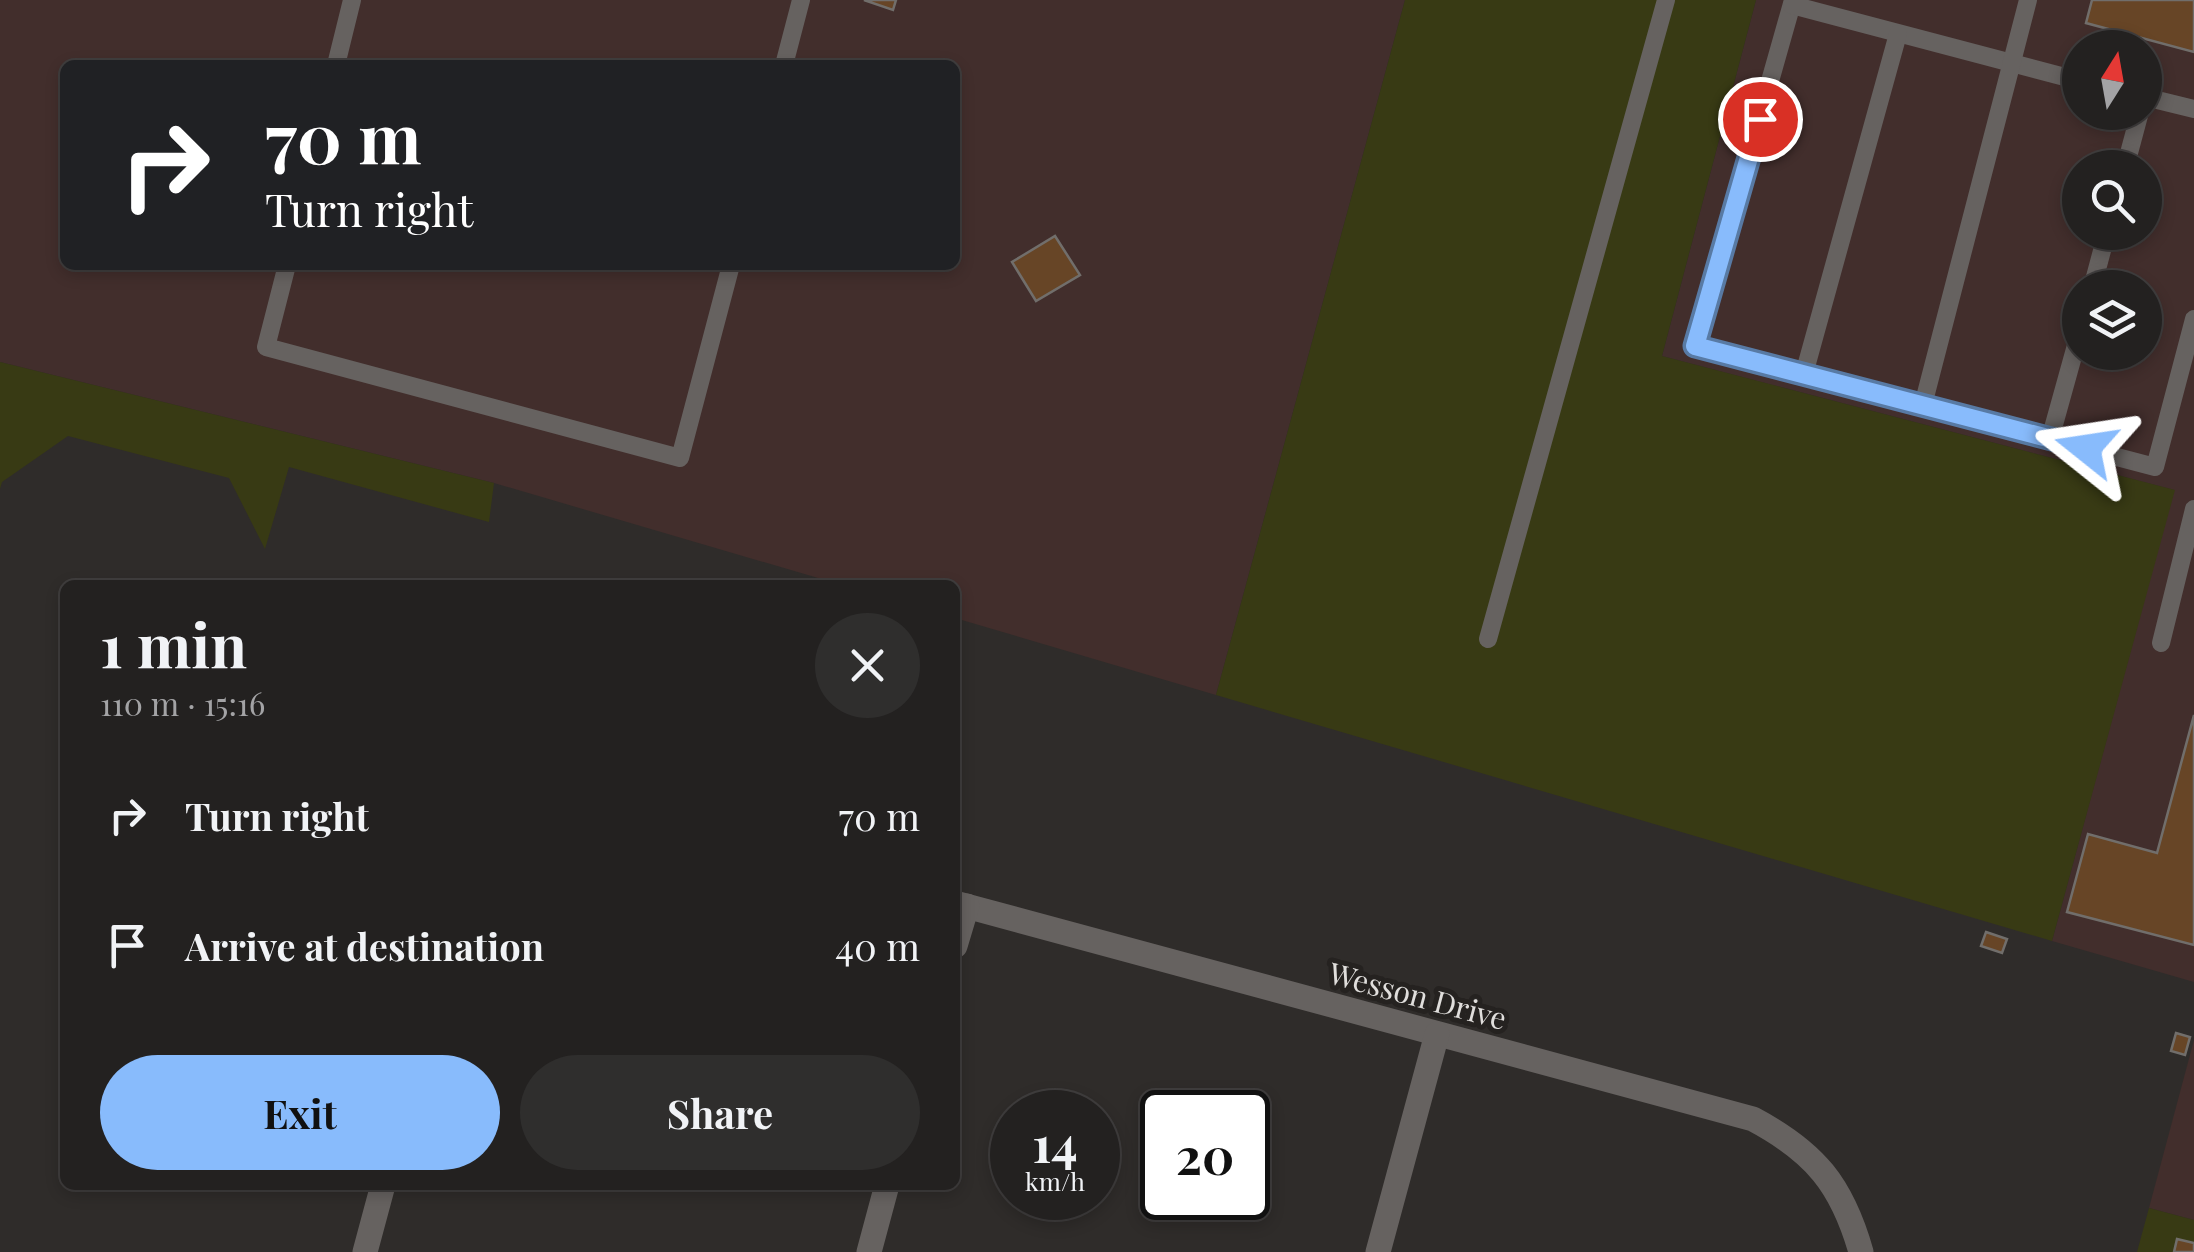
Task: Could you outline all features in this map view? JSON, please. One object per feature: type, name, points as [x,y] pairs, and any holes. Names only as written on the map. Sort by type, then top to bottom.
[{"type":"street","name":"Wesson Drive","points":[[961,904],[1753,1119],[1794,1144],[1827,1173],[1850,1214],[1861,1252]]},
{"type":"street","points":[[1378,1252],[1437,1034]]},
{"type":"street","points":[[365,1252],[382,1190]]},
{"type":"street","points":[[869,1252],[886,1190]]},
{"type":"lane","points":[[337,60],[352,0]]},
{"type":"lane","points":[[785,60],[801,0]]},
{"type":"lane","points":[[1488,639],[1666,0]]},
{"type":"lane","points":[[1923,405],[2028,0]]},
{"type":"lane","points":[[2062,76],[1793,3],[1695,346],[2155,467],[2194,319]]},
{"type":"lane","points":[[1804,374],[1898,34]]},
{"type":"lane","points":[[2162,102],[2194,110]]},
{"type":"lane","points":[[286,270],[266,347],[680,458],[730,270]]},
{"type":"lane","points":[[2050,439],[2069,370]]},
{"type":"lane","points":[[2161,644],[2194,509]]},
{"type":"shaded area","points":[[0,0],[1405,0],[1216,695],[960,619],[960,580],[825,580],[494,483],[0,362]]},
{"type":"shaded area","points":[[1756,0],[2194,0],[2194,982],[2052,941],[2174,490],[1662,356]]},
{"type":"shaded area","points":[[2194,1040],[2194,1220],[2149,1208]]},
{"type":"green space","points":[[1405,0],[1756,0],[1662,356],[2175,490],[2052,941],[1216,695]]},
{"type":"green space","points":[[0,362],[494,483],[489,522],[289,467],[265,549],[229,478],[68,436],[2,482],[0,489]]},
{"type":"green space","points":[[2149,1208],[2194,1220],[2194,1252],[2137,1252]]},
{"type":"building","points":[[864,0],[896,0],[893,10]]},
{"type":"building","points":[[2092,0],[2194,0],[2194,52],[2162,43],[2162,30],[2112,30],[2086,23]]},
{"type":"building","points":[[1055,236],[1080,275],[1036,301],[1012,262]]},
{"type":"building","points":[[2194,715],[2194,945],[2067,912],[2088,834],[2157,853]]},
{"type":"building","points":[[1986,932],[2007,939],[2002,953],[1981,946]]},
{"type":"building","points":[[2176,1033],[2190,1037],[2185,1055],[2171,1051]]},
{"type":"building","points":[[2177,1239],[2194,1243],[2194,1252],[2174,1252]]},
{"type":"route","points":[[1760,119],[1695,346],[2086,448]]}]
